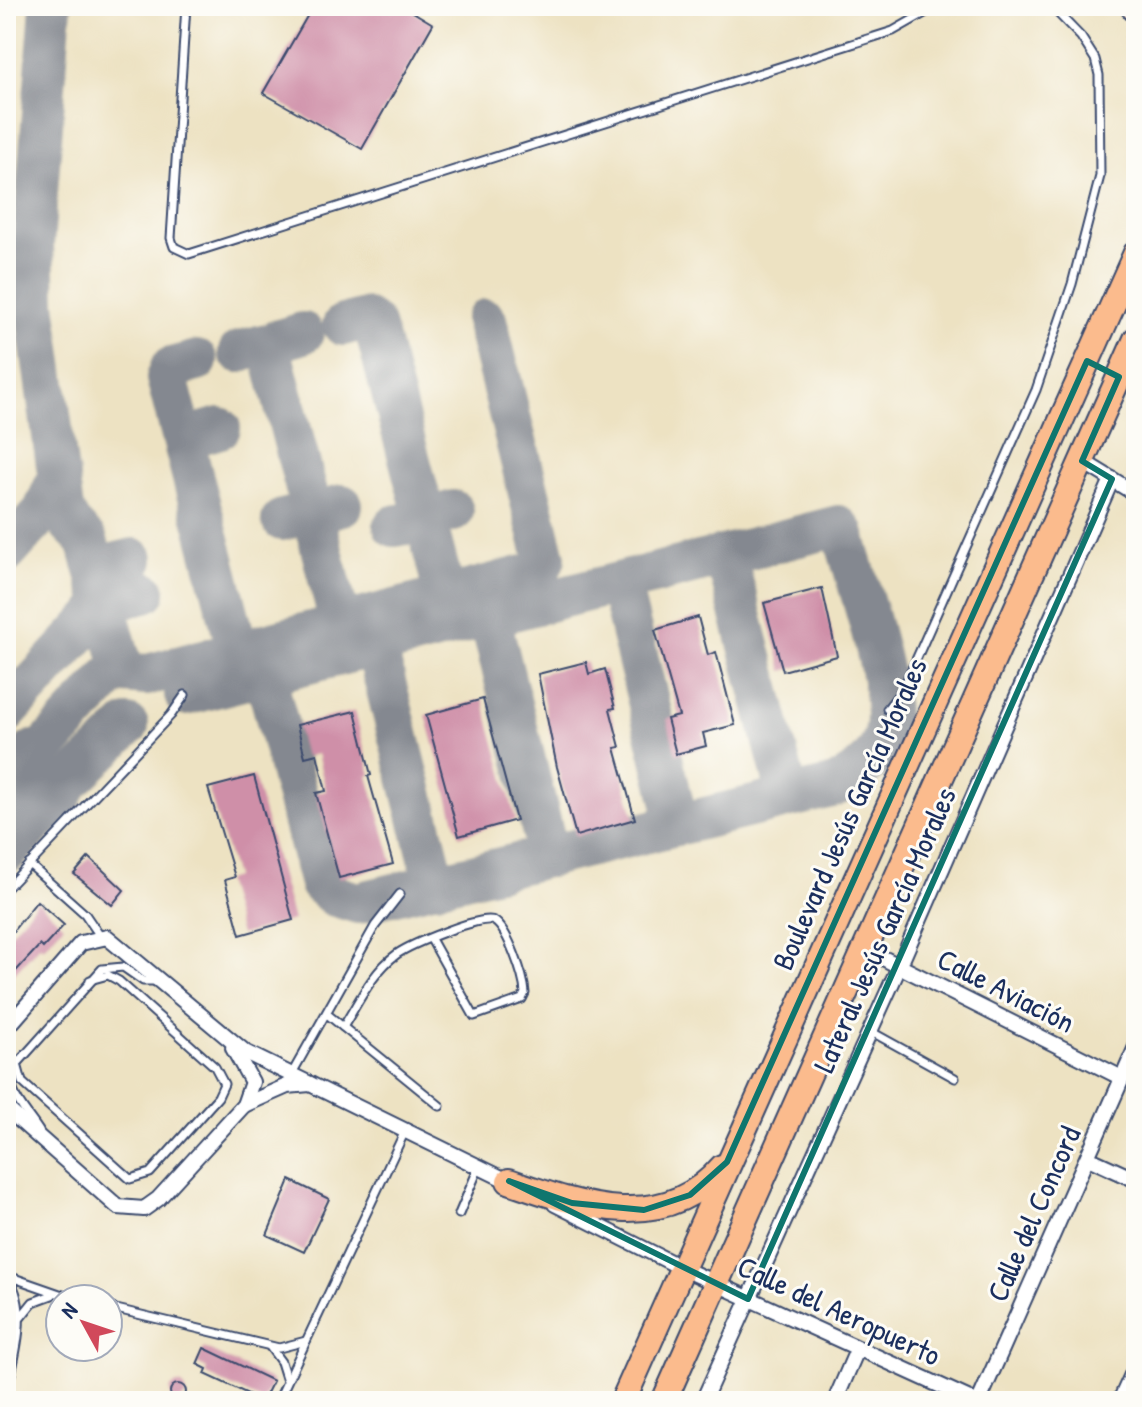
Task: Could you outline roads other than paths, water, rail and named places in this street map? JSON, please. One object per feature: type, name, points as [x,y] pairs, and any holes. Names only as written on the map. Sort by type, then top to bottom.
[{"type":"main road","name":"Boulevard Jesús García Morales","points":[[623,1401],[1087,361],[1128,291],[1136,253]]},
{"type":"main road","points":[[664,1401],[1136,339]]},
{"type":"main road","points":[[1087,361],[1119,377]]},
{"type":"main road","points":[[867,950],[853,939],[851,932],[869,854]]},
{"type":"main road","points":[[509,1181],[599,1209],[644,1210],[671,1203],[706,1184],[742,1139]]},
{"type":"street","points":[[1131,6],[1136,12]]},
{"type":"street","points":[[1082,461],[1136,494]]},
{"type":"street","name":"Lateral Jesús García Morales","points":[[703,1401],[899,967],[1112,479]]},
{"type":"street","points":[[6,1029],[73,952],[89,939],[100,936],[114,940],[228,1041],[289,1080],[244,1105]]},
{"type":"street","name":"Calle Aviación","points":[[867,950],[1122,1078]]},
{"type":"street","points":[[6,1108],[118,1207],[144,1209],[158,1199],[244,1105],[251,1090],[251,1076],[228,1041]]},
{"type":"street","name":"Calle del Concord","points":[[977,1401],[1136,1047]]},
{"type":"street","name":"Calle del Aeropuerto","points":[[289,1080],[310,1084],[682,1268],[857,1350],[977,1401]]},
{"type":"street","points":[[1088,1158],[1136,1180]]},
{"type":"street","points":[[835,1401],[857,1350]]},
{"type":"street","points":[[1120,1401],[1136,1366]]},
{"type":"lane","points":[[186,6],[171,238],[174,247],[189,254],[893,31],[937,6]]},
{"type":"lane","points":[[887,709],[903,689],[1036,390],[1072,284],[1097,188],[1101,155],[1095,59],[1081,37],[1051,6]]},
{"type":"lane","points":[[6,889],[171,715],[185,695]]},
{"type":"lane","points":[[29,864],[85,914],[100,936]]},
{"type":"lane","points":[[289,1080],[375,926],[400,894]]},
{"type":"lane","points":[[343,1027],[387,964],[398,954],[431,939],[484,918],[496,921],[511,946],[525,986],[522,999],[474,1016],[431,939]]},
{"type":"lane","points":[[47,1145],[9,1085],[9,1076],[17,1064],[102,969],[116,966],[143,981],[160,981]]},
{"type":"lane","points":[[17,1064],[22,1082],[130,1179],[150,1173],[218,1097],[224,1084],[215,1067],[119,981],[108,975],[90,980]]},
{"type":"lane","points":[[327,1014],[440,1106]]},
{"type":"lane","points":[[870,1031],[955,1078]]},
{"type":"lane","points":[[278,1401],[405,1131]]},
{"type":"lane","points":[[459,1214],[479,1167]]},
{"type":"lane","points":[[7,1276],[44,1290]]},
{"type":"lane","points":[[6,1398],[21,1318],[17,1292],[7,1276]]},
{"type":"lane","points":[[21,1318],[33,1302],[44,1298]]},
{"type":"lane","points":[[124,1311],[269,1346],[288,1347],[306,1341]]},
{"type":"lane","points":[[269,1346],[281,1362],[287,1380]]}]
